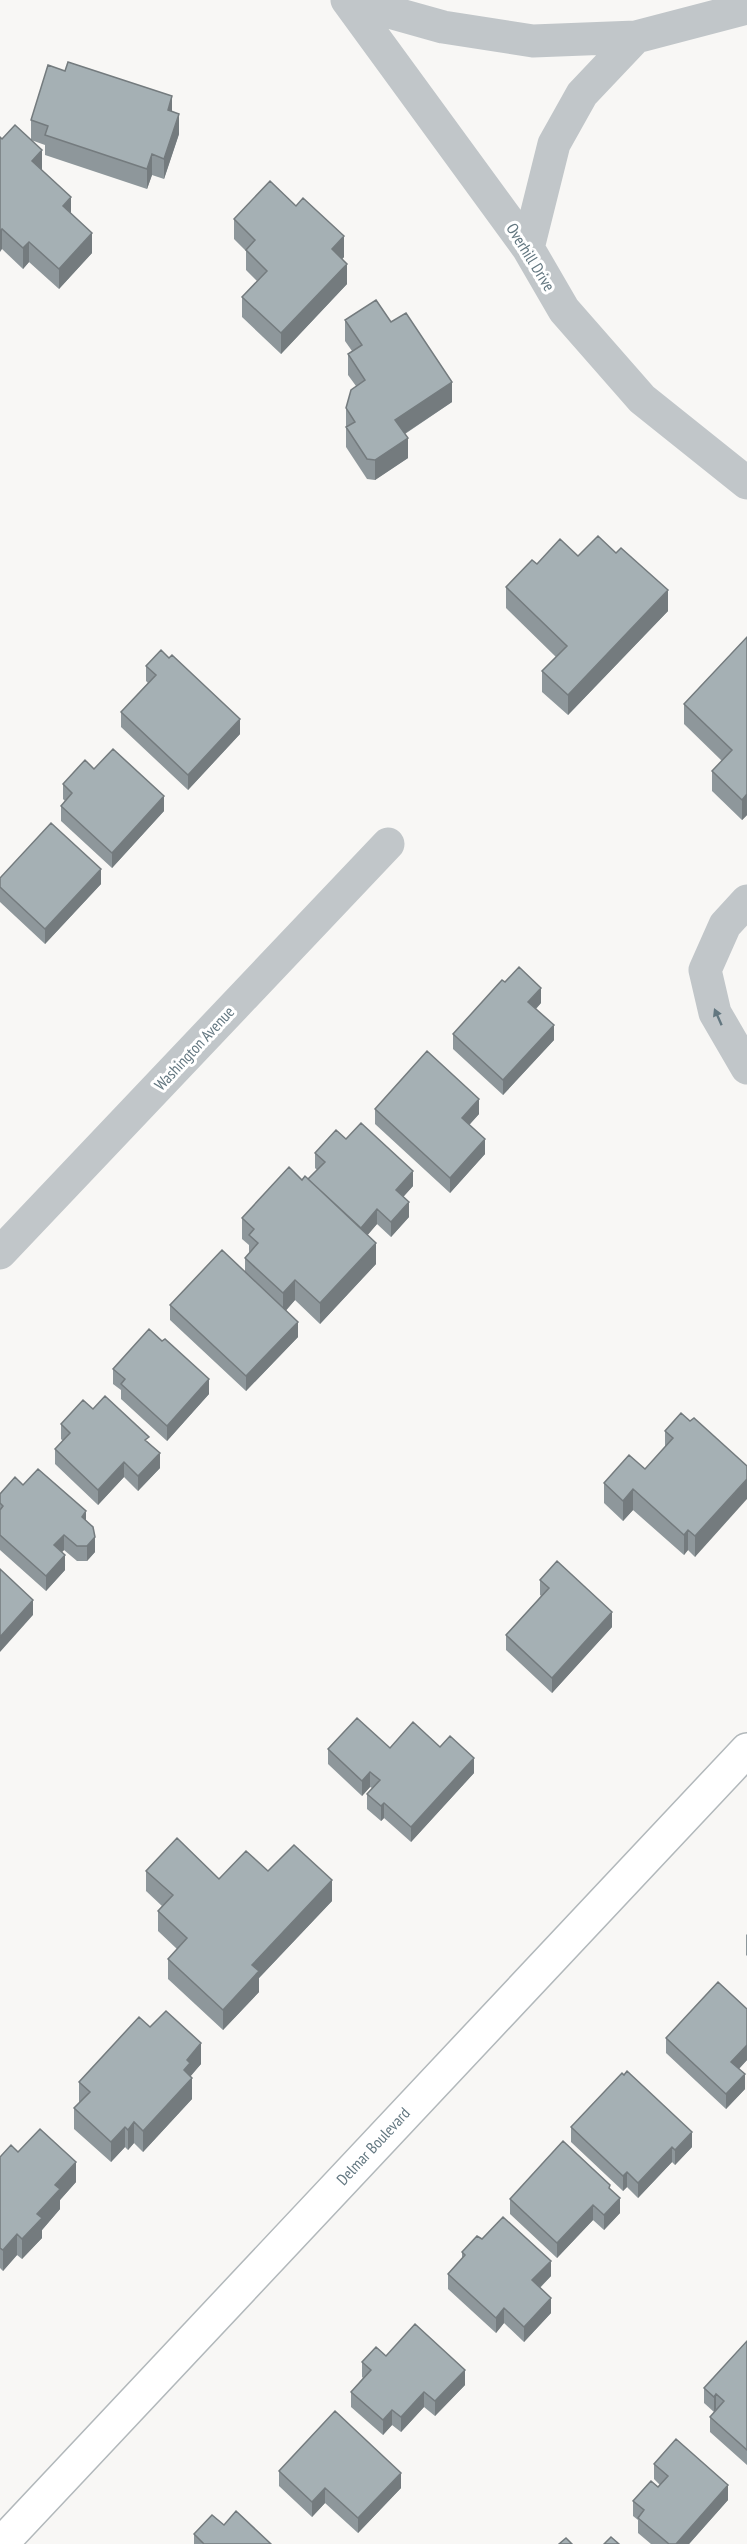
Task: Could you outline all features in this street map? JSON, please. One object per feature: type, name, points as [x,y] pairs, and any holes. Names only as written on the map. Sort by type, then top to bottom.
[{"type":"main road","name":"Delmar Boulevard","points":[[1,2544],[747,1750]]},
{"type":"street","points":[[347,0],[443,27],[533,42],[636,37],[747,8]]},
{"type":"street","name":"Overhill Drive","points":[[347,0],[528,248],[564,310],[642,399],[747,483]]},
{"type":"street","points":[[528,248],[554,144],[582,94],[636,37]]},
{"type":"street","name":"Washington Avenue","points":[[0,1253],[388,844]]},
{"type":"street","points":[[747,902],[725,925],[705,970],[715,1013],[747,1068]]},
{"type":"building","points":[[68,62],[172,96],[168,110],[179,114],[164,159],[152,154],[147,169],[45,135],[48,126],[31,120],[48,65],[65,71]]},
{"type":"building","points":[[15,125],[42,150],[32,161],[71,197],[63,206],[92,233],[59,269],[29,242],[23,248],[2,229],[0,232],[0,137],[2,139]]},
{"type":"building","points":[[270,181],[296,206],[303,198],[344,236],[332,249],[347,264],[281,333],[242,297],[267,271],[246,250],[255,240],[234,219]]},
{"type":"building","points":[[376,300],[391,322],[406,313],[452,382],[395,420],[408,438],[375,460],[367,459],[346,427],[355,422],[346,408],[351,390],[365,380],[348,354],[362,345],[345,320]]},
{"type":"building","points":[[598,536],[616,553],[621,548],[668,590],[568,695],[542,671],[567,646],[506,587],[532,560],[537,564],[560,539],[578,556]]},
{"type":"building","points":[[747,637],[747,794],[742,800],[712,771],[732,750],[684,704]]},
{"type":"building","points":[[161,650],[169,658],[172,655],[240,719],[188,775],[121,712],[156,675],[146,666]]},
{"type":"building","points":[[113,749],[164,796],[112,853],[61,806],[72,793],[63,784],[85,760],[94,769]]},
{"type":"building","points":[[51,823],[101,869],[45,929],[0,887],[0,878]]},
{"type":"building","points":[[519,967],[541,988],[528,1002],[554,1025],[503,1080],[453,1034],[502,980],[505,982]]},
{"type":"building","points":[[427,1051],[479,1099],[462,1118],[485,1139],[450,1178],[375,1109]]},
{"type":"building","points":[[361,1123],[413,1171],[396,1190],[409,1202],[391,1222],[377,1209],[361,1228],[308,1179],[325,1162],[315,1153],[336,1130],[346,1139]]},
{"type":"building","points":[[289,1167],[302,1180],[305,1176],[376,1243],[320,1303],[295,1280],[283,1293],[245,1258],[258,1243],[249,1235],[254,1229],[242,1218]]},
{"type":"building","points":[[222,1250],[298,1322],[246,1376],[170,1305]]},
{"type":"building","points":[[149,1329],[162,1341],[165,1339],[209,1379],[167,1426],[121,1384],[125,1379],[113,1369]]},
{"type":"building","points":[[105,1396],[149,1437],[145,1440],[160,1453],[138,1476],[124,1462],[98,1490],[55,1449],[70,1433],[61,1424],[83,1400],[93,1409]]},
{"type":"building","points":[[681,1413],[690,1421],[694,1418],[747,1466],[747,1479],[695,1536],[688,1530],[684,1535],[633,1489],[623,1501],[604,1483],[629,1455],[645,1469],[673,1438],[665,1431]]},
{"type":"building","points":[[38,1469],[86,1511],[82,1517],[93,1527],[95,1537],[87,1546],[77,1546],[64,1535],[54,1545],[65,1555],[46,1576],[0,1535],[0,1510],[3,1506],[0,1503],[0,1494],[15,1477],[23,1485]]},
{"type":"building","points":[[557,1561],[612,1612],[552,1678],[506,1635],[549,1588],[540,1580]]},
{"type":"building","points":[[0,1569],[33,1600],[0,1637]]},
{"type":"building","points":[[357,1718],[390,1748],[413,1722],[440,1747],[450,1736],[474,1758],[411,1827],[384,1803],[381,1806],[367,1794],[380,1780],[370,1772],[362,1781],[328,1749]]},
{"type":"building","points":[[177,1838],[219,1879],[246,1851],[268,1871],[294,1845],[332,1880],[252,1965],[259,1971],[223,2010],[168,1959],[187,1938],[158,1911],[173,1895],[146,1871]]},
{"type":"building","points":[[718,1982],[747,2009],[747,2045],[731,2062],[745,2074],[726,2094],[666,2038]]},
{"type":"building","points":[[166,2011],[201,2043],[187,2060],[190,2063],[184,2070],[192,2078],[143,2131],[134,2122],[128,2130],[125,2127],[111,2142],[74,2108],[90,2092],[79,2082],[139,2017],[150,2027]]},
{"type":"building","points":[[627,2071],[692,2132],[675,2150],[672,2147],[638,2183],[627,2172],[623,2176],[571,2127],[622,2073],[624,2075]]},
{"type":"building","points":[[40,2129],[76,2162],[55,2185],[60,2189],[37,2214],[42,2218],[22,2239],[17,2234],[3,2250],[0,2248],[0,2157],[11,2145],[18,2152]]},
{"type":"building","points":[[563,2141],[610,2185],[609,2188],[620,2198],[604,2215],[593,2205],[557,2243],[510,2199]]},
{"type":"building","points":[[503,2217],[551,2261],[532,2280],[551,2298],[524,2327],[504,2308],[496,2318],[448,2274],[465,2255],[462,2252],[477,2236],[482,2239]]},
{"type":"building","points":[[415,2324],[465,2370],[435,2401],[424,2392],[401,2417],[392,2410],[383,2420],[351,2392],[371,2370],[362,2362],[376,2347],[386,2356]]},
{"type":"building","points":[[747,2341],[747,2450],[710,2417],[724,2401],[716,2394],[714,2397],[704,2388]]},
{"type":"building","points":[[335,2411],[401,2473],[358,2518],[325,2488],[312,2502],[279,2471]]},
{"type":"building","points":[[676,2439],[728,2485],[676,2544],[669,2544],[638,2518],[644,2510],[633,2501],[651,2481],[658,2487],[668,2476],[654,2464]]},
{"type":"building","points":[[236,2511],[271,2544],[204,2544],[194,2534],[212,2515],[224,2525]]},
{"type":"building","points":[[611,2537],[619,2544],[604,2544]]},
{"type":"building","points":[[566,2538],[572,2544],[559,2544]]}]
